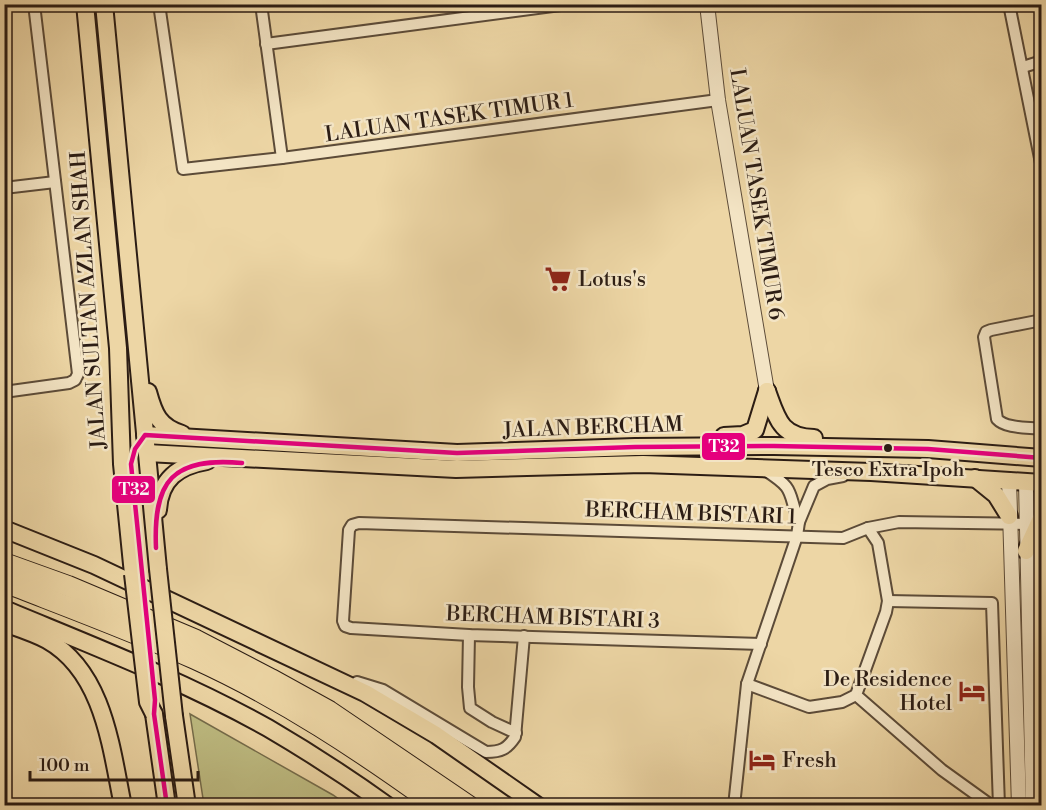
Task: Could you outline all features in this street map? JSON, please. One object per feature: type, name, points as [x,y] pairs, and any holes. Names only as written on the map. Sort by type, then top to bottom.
[{"type":"highway","points":[[4,563],[68,586],[196,640],[271,679],[329,711],[469,806]]},
{"type":"highway","points":[[4,582],[195,660],[263,694],[314,724],[437,806]]},
{"type":"main road","name":"JALAN SULTAN AZLAN SHAH","points":[[85,4],[118,348],[124,484],[137,574],[148,702],[154,714],[166,806]]},
{"type":"main road","name":"JALAN SULTAN AZLAN SHAH","points":[[104,4],[143,444],[156,540],[174,716],[187,806]]},
{"type":"main road","points":[[135,342],[152,405],[158,418],[168,429],[197,439]]},
{"type":"main road","points":[[635,447],[661,440],[743,435],[755,429],[767,390]]},
{"type":"main road","points":[[767,390],[777,418],[785,429],[795,435],[911,442],[928,449]]},
{"type":"main road","points":[[120,408],[128,433],[143,444],[132,456],[131,464],[137,574]]},
{"type":"main road","points":[[760,416],[766,434],[782,456],[789,460],[847,464],[868,472]]},
{"type":"main road","name":"JALAN BERCHAM","points":[[143,444],[197,439],[457,453],[635,447],[798,446],[928,449],[1041,458]]},
{"type":"main road","name":"JALAN BERCHAM","points":[[143,444],[456,469],[643,464],[1017,478]]},
{"type":"main road","points":[[798,446],[844,456],[973,463],[1017,478],[1033,470],[1041,470]]},
{"type":"main road","points":[[156,540],[159,496],[166,483],[178,471],[194,464],[207,461],[338,467],[347,462]]},
{"type":"main road","points":[[975,478],[996,495],[1009,520]]},
{"type":"main road","points":[[1026,551],[1041,516]]},
{"type":"main road","points":[[4,529],[94,565],[191,613],[314,667],[365,693],[436,735],[538,806]]},
{"type":"main road","points":[[4,609],[112,654],[200,694],[267,728],[339,771],[387,806]]},
{"type":"main road","points":[[4,623],[48,640],[81,669],[101,711],[123,806]]},
{"type":"main road","points":[[339,771],[376,806]]},
{"type":"street","points":[[4,392],[69,383],[75,380],[78,374],[34,4]]},
{"type":"street","name":"LALUAN TASEK TIMUR 1","points":[[159,4],[183,169],[718,100]]},
{"type":"street","points":[[261,4],[282,158]]},
{"type":"street","points":[[266,44],[568,4]]},
{"type":"street","name":"LALUAN TASEK TIMUR 6","points":[[707,4],[718,100],[767,390]]},
{"type":"street","points":[[1010,4],[1041,162]]},
{"type":"street","points":[[1023,67],[1041,60]]},
{"type":"street","points":[[4,188],[55,182]]},
{"type":"street","points":[[1041,320],[991,330],[986,332],[984,337],[997,419],[1000,423],[1041,429]]},
{"type":"street","points":[[762,468],[787,485],[793,497],[799,522]]},
{"type":"street","points":[[735,806],[747,684],[797,536],[799,522],[814,486],[827,480],[868,472]]},
{"type":"street","points":[[1017,478],[1009,520],[1019,806]]},
{"type":"street","points":[[1017,478],[1026,524],[1033,806]]},
{"type":"street","name":"BERCHAM BISTARI 1","points":[[345,626],[343,621],[349,530],[352,525],[359,523],[843,538],[868,528],[900,522],[1009,520],[1026,524]]},
{"type":"street","points":[[747,684],[809,707],[842,702],[856,695],[888,601],[878,543],[868,528]]},
{"type":"street","points":[[888,601],[992,603],[999,806]]},
{"type":"street","name":"BERCHAM BISTARI 3","points":[[345,626],[469,635],[761,644]]},
{"type":"street","points":[[469,635],[470,708],[516,733]]},
{"type":"street","points":[[314,667],[383,690],[486,752],[499,752],[509,747],[516,733],[524,636]]},
{"type":"street","points":[[993,636],[1012,636]]},
{"type":"street","points":[[856,695],[942,770],[992,806]]},
{"type":"shaded area","points":[[190,714],[333,795],[347,805],[204,805]]},
{"type":"transit line","name":"T32","points":[[167,806],[154,714],[155,700],[131,464],[135,449],[145,435],[457,453],[635,447],[774,446],[928,449],[1042,458]]},
{"type":"transit line","name":"T32","points":[[156,548],[158,505],[172,478],[184,469],[199,464],[242,463]]},
{"type":"place","name":"Lotus's","points":[[558,279]]},
{"type":"place","name":"Tesco Extra Ipoh","points":[[888,448]]},
{"type":"place","name":"De Residence Hotel","points":[[972,691]]},
{"type":"place","name":"Fresh","points":[[762,760]]}]
